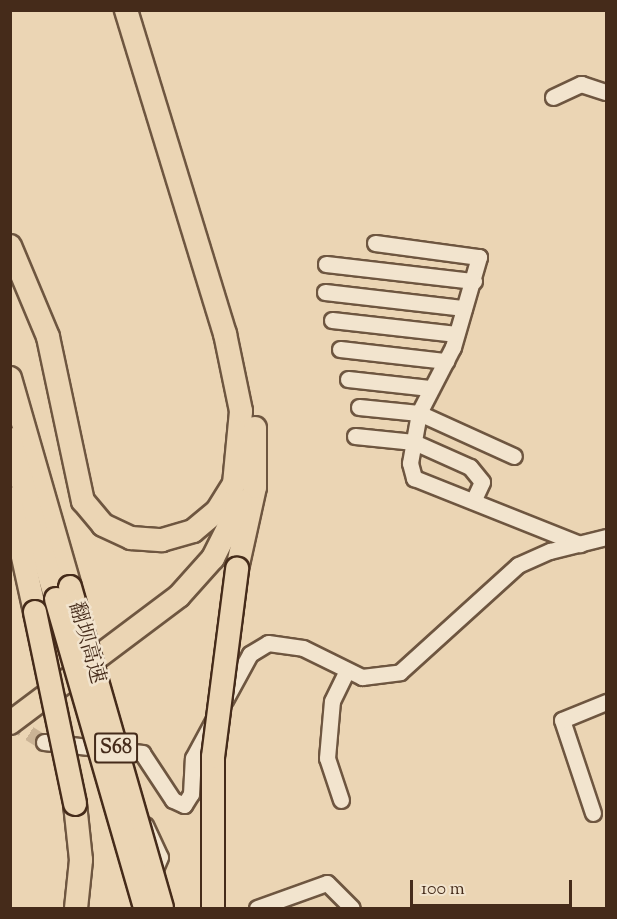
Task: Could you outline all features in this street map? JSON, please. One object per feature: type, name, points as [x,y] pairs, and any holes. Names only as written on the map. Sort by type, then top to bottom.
[{"type":"highway","points":[[10,705],[151,602],[188,568],[215,530],[234,484],[241,411],[232,360],[126,10]]},
{"type":"highway","points":[[141,10],[246,357],[255,440],[255,487],[237,569],[213,757],[213,909]]},
{"type":"highway","points":[[10,246],[48,337],[73,474],[92,514],[131,538],[178,537],[206,522],[234,484]]},
{"type":"highway","name":"翻坝高速","points":[[10,378],[145,909]]},
{"type":"highway","name":"翻坝高速","points":[[10,439],[63,593],[162,909]]},
{"type":"highway","points":[[10,723],[160,613],[197,578],[237,514],[255,440]]},
{"type":"highway","points":[[10,498],[75,804],[81,860],[76,909]]},
{"type":"street","points":[[554,97],[581,84],[606,92]]},
{"type":"street","points":[[375,243],[479,257],[474,281],[446,361],[430,388],[419,414],[410,463],[414,478],[580,544]]},
{"type":"street","points":[[326,264],[474,281]]},
{"type":"street","points":[[325,292],[464,308]]},
{"type":"street","points":[[332,320],[456,334]]},
{"type":"street","points":[[340,349],[446,361]]},
{"type":"street","points":[[348,379],[430,388]]},
{"type":"street","points":[[359,407],[419,414],[514,456]]},
{"type":"street","points":[[355,436],[414,442],[470,467],[482,482],[472,501]]},
{"type":"street","points":[[44,742],[128,749],[147,756],[173,800],[184,805],[191,794],[193,758],[254,649],[268,643],[290,644],[372,679],[400,672],[518,565],[606,537]]},
{"type":"street","points":[[341,800],[327,758],[332,701],[347,670]]},
{"type":"street","points":[[593,813],[562,720],[606,702]]},
{"type":"street","points":[[128,749],[141,813],[160,857],[137,909]]},
{"type":"street","points":[[257,909],[327,883],[352,909]]},
{"type":"tunnel","points":[[10,721],[44,742]]}]
